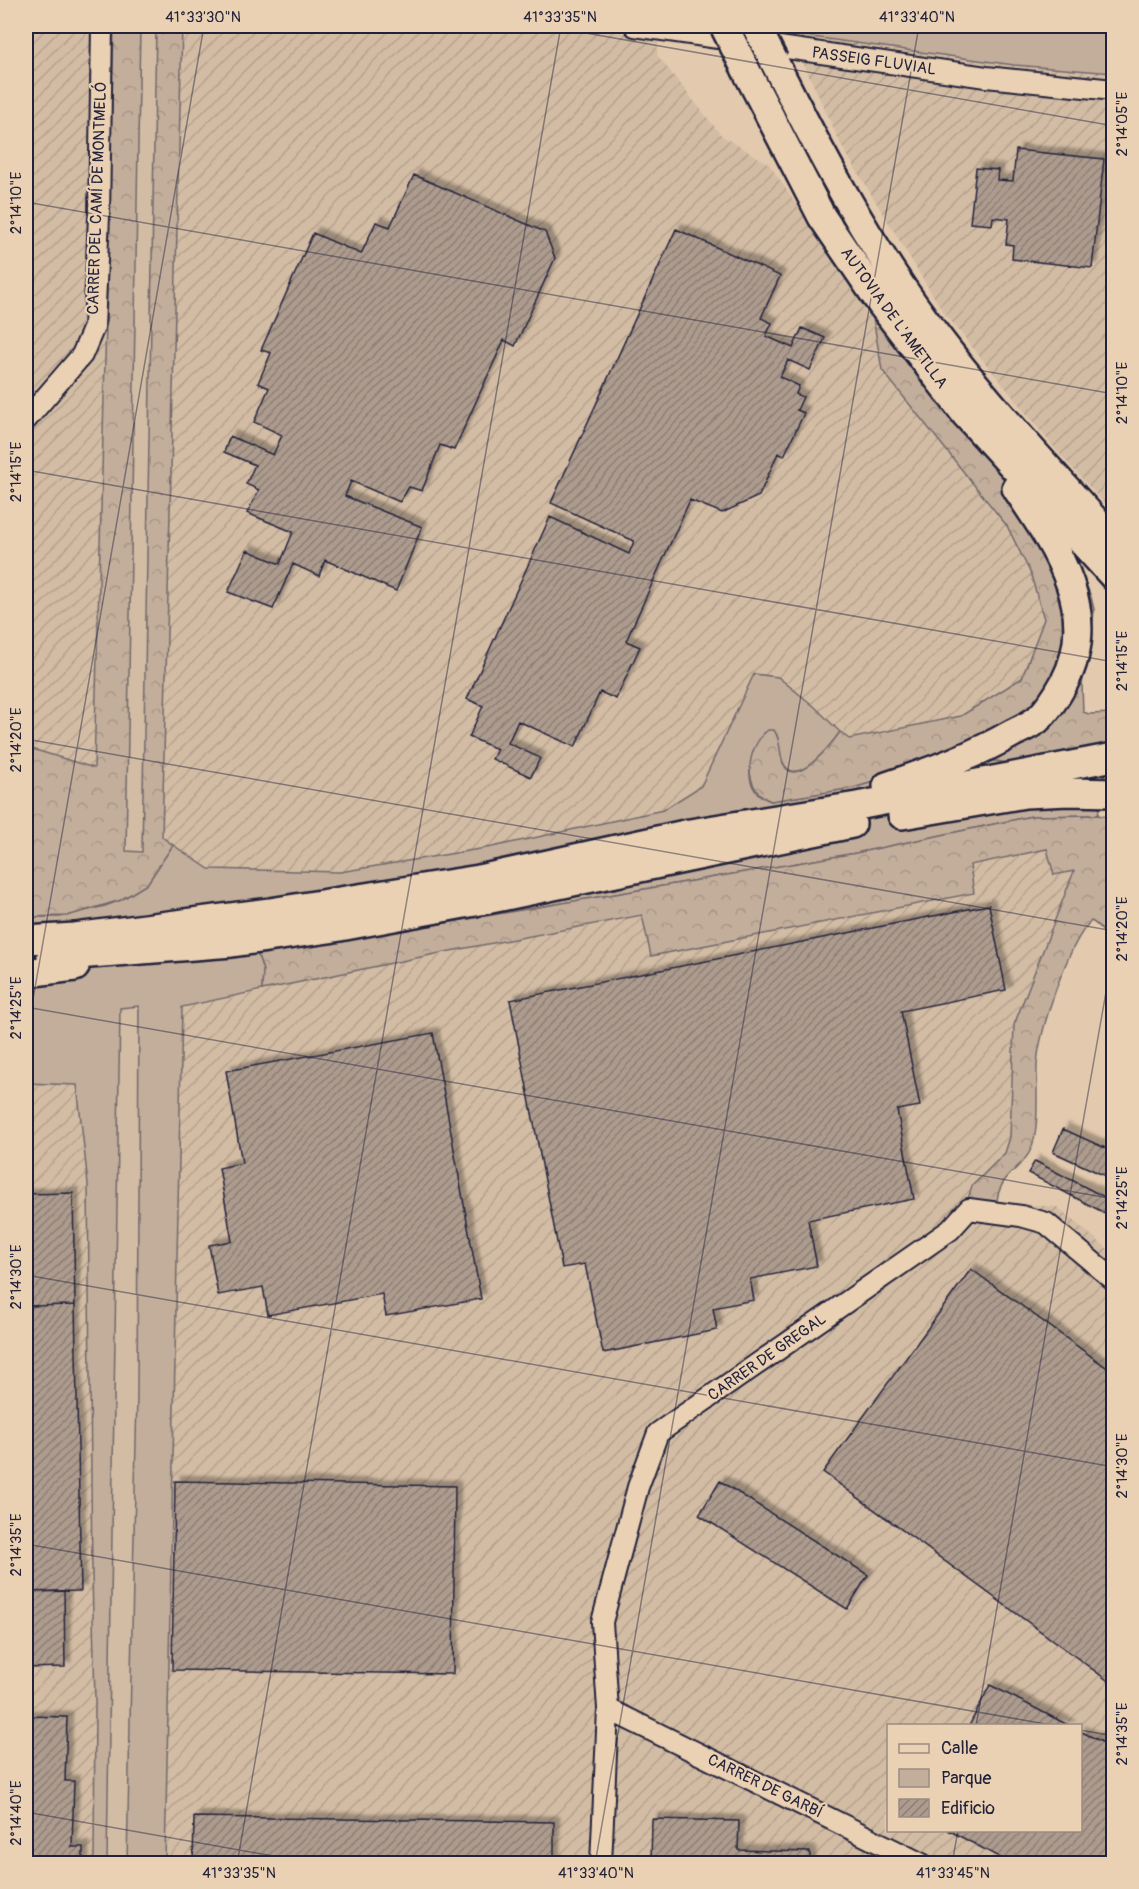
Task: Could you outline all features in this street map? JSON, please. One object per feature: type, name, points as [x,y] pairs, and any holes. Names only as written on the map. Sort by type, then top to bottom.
[{"type":"highway","name":"AUTOVIA DE L'AMETLLA","points":[[724,26],[792,160],[834,235],[880,304],[966,414],[1113,577]]},
{"type":"highway","name":"AUTOVIA DE L'AMETLLA","points":[[756,26],[829,166],[875,244],[925,320],[1002,417],[1113,541]]},
{"type":"highway","points":[[782,818],[954,763],[992,746],[1037,719],[1055,699],[1070,672],[1078,642],[1078,620],[1070,581],[1055,548],[966,414]]},
{"type":"highway","points":[[26,940],[75,938],[270,912],[479,879],[690,833],[858,806],[1113,757]]},
{"type":"highway","points":[[26,973],[169,956],[232,943],[421,912],[872,820],[1025,794],[1069,792],[1113,794]]},
{"type":"highway","points":[[26,930],[148,927]]},
{"type":"highway","points":[[26,959],[232,943]]},
{"type":"street","name":"CARRER DEL CAMÍ DE MONTMELÓ","points":[[26,420],[82,356],[94,327],[99,216],[102,26]]},
{"type":"street","name":"PASSEIG FLUVIAL","points":[[635,26],[986,76],[1113,90]]},
{"type":"street","name":"CARRER DE GREGAL","points":[[608,1709],[602,1622],[638,1487],[658,1433],[950,1230],[969,1209],[1021,1216],[1047,1223],[1113,1280]]},
{"type":"street","points":[[601,1863],[608,1709]]},
{"type":"street","name":"CARRER DE GARBÍ","points":[[608,1709],[922,1863]]},
{"type":"shaded area","points":[[26,26],[114,26],[94,769],[26,747]]},
{"type":"shaded area","points":[[140,26],[156,26],[142,852],[126,852]]},
{"type":"shaded area","points":[[182,26],[660,26],[657,55],[722,136],[769,164],[873,318],[882,370],[1007,526],[1030,572],[1044,619],[1022,678],[961,716],[848,739],[815,707],[778,677],[755,674],[701,786],[663,810],[492,847],[340,872],[209,869],[162,837]]},
{"type":"shaded area","points":[[790,34],[1014,65],[1113,73],[1113,513],[1056,450],[942,310],[841,145]]},
{"type":"shaded area","points":[[1048,849],[1074,870],[1014,1025],[1010,1137],[1005,1153],[972,1186],[969,1199],[1057,1207],[1113,1253],[1113,1863],[165,1864],[182,1007],[445,952],[643,915],[651,955],[974,892],[969,865]]},
{"type":"shaded area","points":[[139,1006],[137,1395],[127,1863],[107,1864],[120,1007]]},
{"type":"shaded area","points":[[26,1083],[77,1085],[88,1184],[95,1701],[94,1863],[26,1864]]},
{"type":"green space","points":[[114,26],[140,26],[126,851],[142,852],[156,26],[182,26],[162,837],[173,845],[147,884],[121,900],[67,916],[26,917],[26,747],[94,768]]},
{"type":"green space","points":[[733,26],[1113,26],[1113,73],[1014,65]]},
{"type":"green space","points":[[873,318],[1047,523],[1082,574],[1094,609],[1082,685],[1083,712],[1113,713],[1113,752],[1008,763],[960,756],[853,788],[771,801],[755,788],[751,778],[751,757],[761,737],[768,730],[774,730],[776,734],[783,763],[788,770],[796,772],[804,769],[822,754],[840,732],[849,739],[961,716],[1022,678],[1044,619],[1030,572],[1007,526],[882,370]]},
{"type":"green space","points":[[754,674],[778,677],[815,707],[840,732],[816,760],[799,771],[792,771],[786,767],[782,760],[777,735],[764,733],[754,751],[750,771],[754,789],[771,801],[853,788],[960,756],[1108,751],[1098,815],[1032,816],[856,853],[258,955],[263,970],[262,990],[182,1007],[165,1863],[127,1863],[137,1395],[139,1006],[120,1008],[107,1863],[94,1863],[95,1701],[88,1184],[77,1085],[26,1083],[26,917],[60,917],[121,900],[147,884],[173,845],[209,869],[340,872],[492,847],[663,810],[701,786]]},
{"type":"green space","points":[[1098,815],[1113,818],[1113,941],[1091,921],[1082,932],[1064,968],[1048,1012],[1039,1051],[1037,1119],[1034,1140],[1023,1162],[1002,1184],[997,1201],[968,1199],[972,1186],[1005,1153],[1010,1137],[1014,1025],[1074,871],[1054,875],[1047,849],[970,865],[974,893],[651,956],[642,915],[445,952],[262,990],[263,970],[258,955],[856,853],[1032,816]]},
{"type":"building","points":[[1016,150],[1104,159],[1092,268],[1012,259],[1013,245],[1006,244],[1009,219],[993,217],[992,225],[970,223],[976,168],[998,170],[997,180],[1013,181]]},
{"type":"building","points":[[414,175],[545,232],[555,258],[515,346],[504,340],[454,450],[440,445],[422,491],[409,487],[400,502],[351,481],[345,496],[422,527],[396,591],[325,560],[319,576],[293,564],[273,609],[228,592],[247,550],[280,564],[293,532],[247,513],[259,490],[246,484],[255,465],[224,452],[230,436],[273,455],[282,435],[254,422],[269,388],[258,383],[271,353],[261,350],[313,233],[361,254],[376,222],[390,227]]},
{"type":"building","points":[[676,229],[780,276],[761,318],[772,323],[766,336],[793,348],[802,328],[825,338],[810,370],[788,360],[780,377],[799,386],[796,394],[803,397],[797,410],[804,413],[784,456],[778,453],[759,496],[722,513],[690,500],[626,641],[640,647],[616,699],[600,692],[575,747],[518,721],[508,743],[540,758],[531,777],[492,759],[497,749],[469,737],[483,706],[467,699],[550,517],[629,554],[634,541],[551,503]]},
{"type":"building","points":[[989,905],[1006,990],[901,1011],[920,1106],[897,1110],[914,1199],[808,1220],[817,1266],[750,1279],[754,1300],[713,1308],[717,1330],[603,1353],[585,1264],[562,1268],[510,1000]]},
{"type":"building","points":[[433,1033],[481,1299],[386,1316],[382,1294],[268,1315],[263,1287],[218,1295],[209,1245],[232,1241],[219,1168],[242,1163],[226,1071]]},
{"type":"building","points":[[1063,1129],[1114,1152],[1114,1180],[1053,1152]]},
{"type":"building","points":[[1035,1161],[1114,1202],[1114,1218],[1028,1173]]},
{"type":"building","points":[[73,1193],[75,1305],[26,1306],[26,1194]]},
{"type":"building","points":[[971,1269],[1114,1373],[1114,1685],[823,1472]]},
{"type":"building","points":[[75,1305],[81,1591],[26,1592],[26,1306]]},
{"type":"building","points":[[175,1481],[455,1486],[453,1674],[172,1670]]},
{"type":"building","points":[[720,1481],[868,1575],[847,1609],[699,1515]]},
{"type":"building","points":[[64,1591],[65,1667],[26,1668],[26,1592]]},
{"type":"building","points":[[990,1685],[1066,1724],[970,1724]]},
{"type":"building","points":[[26,1716],[67,1717],[65,1781],[74,1781],[72,1847],[83,1847],[83,1864],[26,1864]]},
{"type":"building","points":[[1082,1732],[1114,1748],[1114,1864],[1012,1864],[952,1832],[1082,1832]]},
{"type":"building","points":[[194,1817],[554,1822],[554,1864],[193,1864]]},
{"type":"building","points":[[652,1819],[739,1821],[738,1850],[810,1852],[810,1864],[651,1864]]}]
